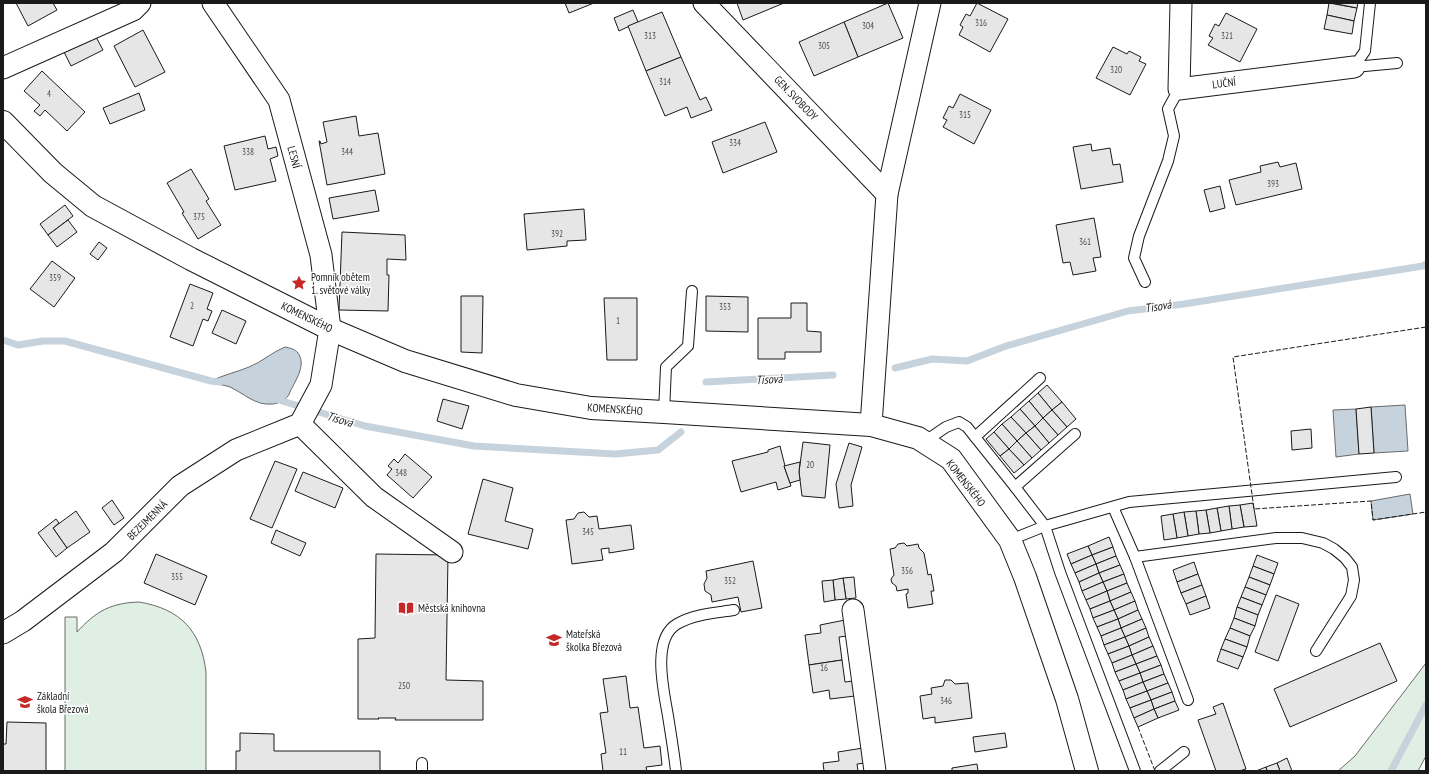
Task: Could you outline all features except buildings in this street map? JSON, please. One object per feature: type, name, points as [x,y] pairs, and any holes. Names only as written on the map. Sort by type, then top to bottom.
[{"type":"street","points":[[3,68],[133,10],[140,3]]},
{"type":"street","name":"LESNÍ","points":[[213,3],[279,100],[321,255],[330,329]]},
{"type":"street","name":"GEN. SVOBODY","points":[[704,3],[887,194]]},
{"type":"street","points":[[871,425],[887,194],[930,3]]},
{"type":"street","points":[[1179,89],[1181,3]]},
{"type":"street","name":"LUČNÍ","points":[[1179,89],[1354,67]]},
{"type":"street","name":"KOMENSKÉHO","points":[[3,122],[53,173],[93,206],[191,259],[330,329],[405,361],[516,395],[591,408],[871,425],[918,438],[951,460],[1010,540],[1025,577],[1067,699],[1087,771]]},
{"type":"street","points":[[330,329],[321,384],[300,424],[374,497],[452,552]]},
{"type":"street","name":"BEZEJMENNÁ","points":[[3,633],[23,621],[114,552],[180,486],[236,450],[300,424]]},
{"type":"street","points":[[853,610],[874,771]]},
{"type":"lane","points":[[1354,67],[1365,51],[1370,3]]},
{"type":"lane","points":[[1354,67],[1397,63]]},
{"type":"lane","points":[[1145,282],[1134,258],[1139,236],[1168,161],[1174,136],[1168,109],[1179,89]]},
{"type":"lane","points":[[664,412],[666,367],[688,346],[692,291]]},
{"type":"lane","points":[[975,437],[1040,378]]},
{"type":"lane","points":[[924,442],[946,427],[959,422],[967,427],[1045,526],[1060,572],[1135,771]]},
{"type":"lane","points":[[1015,487],[1075,434]]},
{"type":"lane","points":[[1010,540],[1045,526],[1129,502],[1396,477]]},
{"type":"lane","points":[[1112,507],[1135,557],[1188,700]]},
{"type":"lane","points":[[1135,557],[1276,538],[1302,538],[1323,543],[1334,549],[1345,558],[1352,567],[1354,580],[1351,596],[1316,651]]},
{"type":"lane","points":[[676,771],[661,672],[662,653],[667,633],[676,624],[690,618],[734,610]]},
{"type":"lane","points":[[1160,771],[1184,752]]},
{"type":"green space","points":[[139,602],[154,605],[177,616],[194,634],[199,645],[206,672],[206,771],[65,771],[65,617],[77,617],[77,632],[91,619],[112,606]]},
{"type":"green space","points":[[1426,663],[1426,756],[1418,771],[1338,771],[1355,756]]},
{"type":"shaded area","points":[[285,347],[291,348],[298,353],[301,366],[289,395],[281,402],[272,404],[261,403],[230,387],[212,383],[211,381],[254,365]]},
{"type":"shaded area","points":[[1405,405],[1408,451],[1374,453],[1371,407]]},
{"type":"shaded area","points":[[1356,409],[1359,454],[1336,457],[1333,410]]},
{"type":"shaded area","points":[[1410,494],[1413,514],[1373,520],[1371,501]]},
{"type":"waterway","name":"Tisová","points":[[895,368],[932,359],[967,361],[1006,346],[1128,311],[1184,304],[1423,266],[1426,264]]},
{"type":"waterway","name":"Tisová","points":[[3,340],[18,345],[43,341],[65,341],[211,381],[220,382]]},
{"type":"waterway","name":"Tisová","points":[[706,382],[833,375]]},
{"type":"waterway","name":"Tisová","points":[[274,397],[282,401],[365,426],[474,446],[615,454],[658,450],[681,432]]},
{"type":"waterway","points":[[1391,771],[1426,705]]},
{"type":"fence","points":[[1426,327],[1233,357],[1254,509],[1371,501],[1373,520],[1426,512]]},
{"type":"fence","points":[[1138,727],[1155,771]]},
{"type":"place","name":"Pomník obětem 1. světové války","points":[[299,283]]},
{"type":"place","name":"Městská knihovna","points":[[406,608]]},
{"type":"place","name":"Mateřská školka Březová","points":[[554,640]]},
{"type":"place","name":"Základní škola Březová","points":[[25,702]]}]
